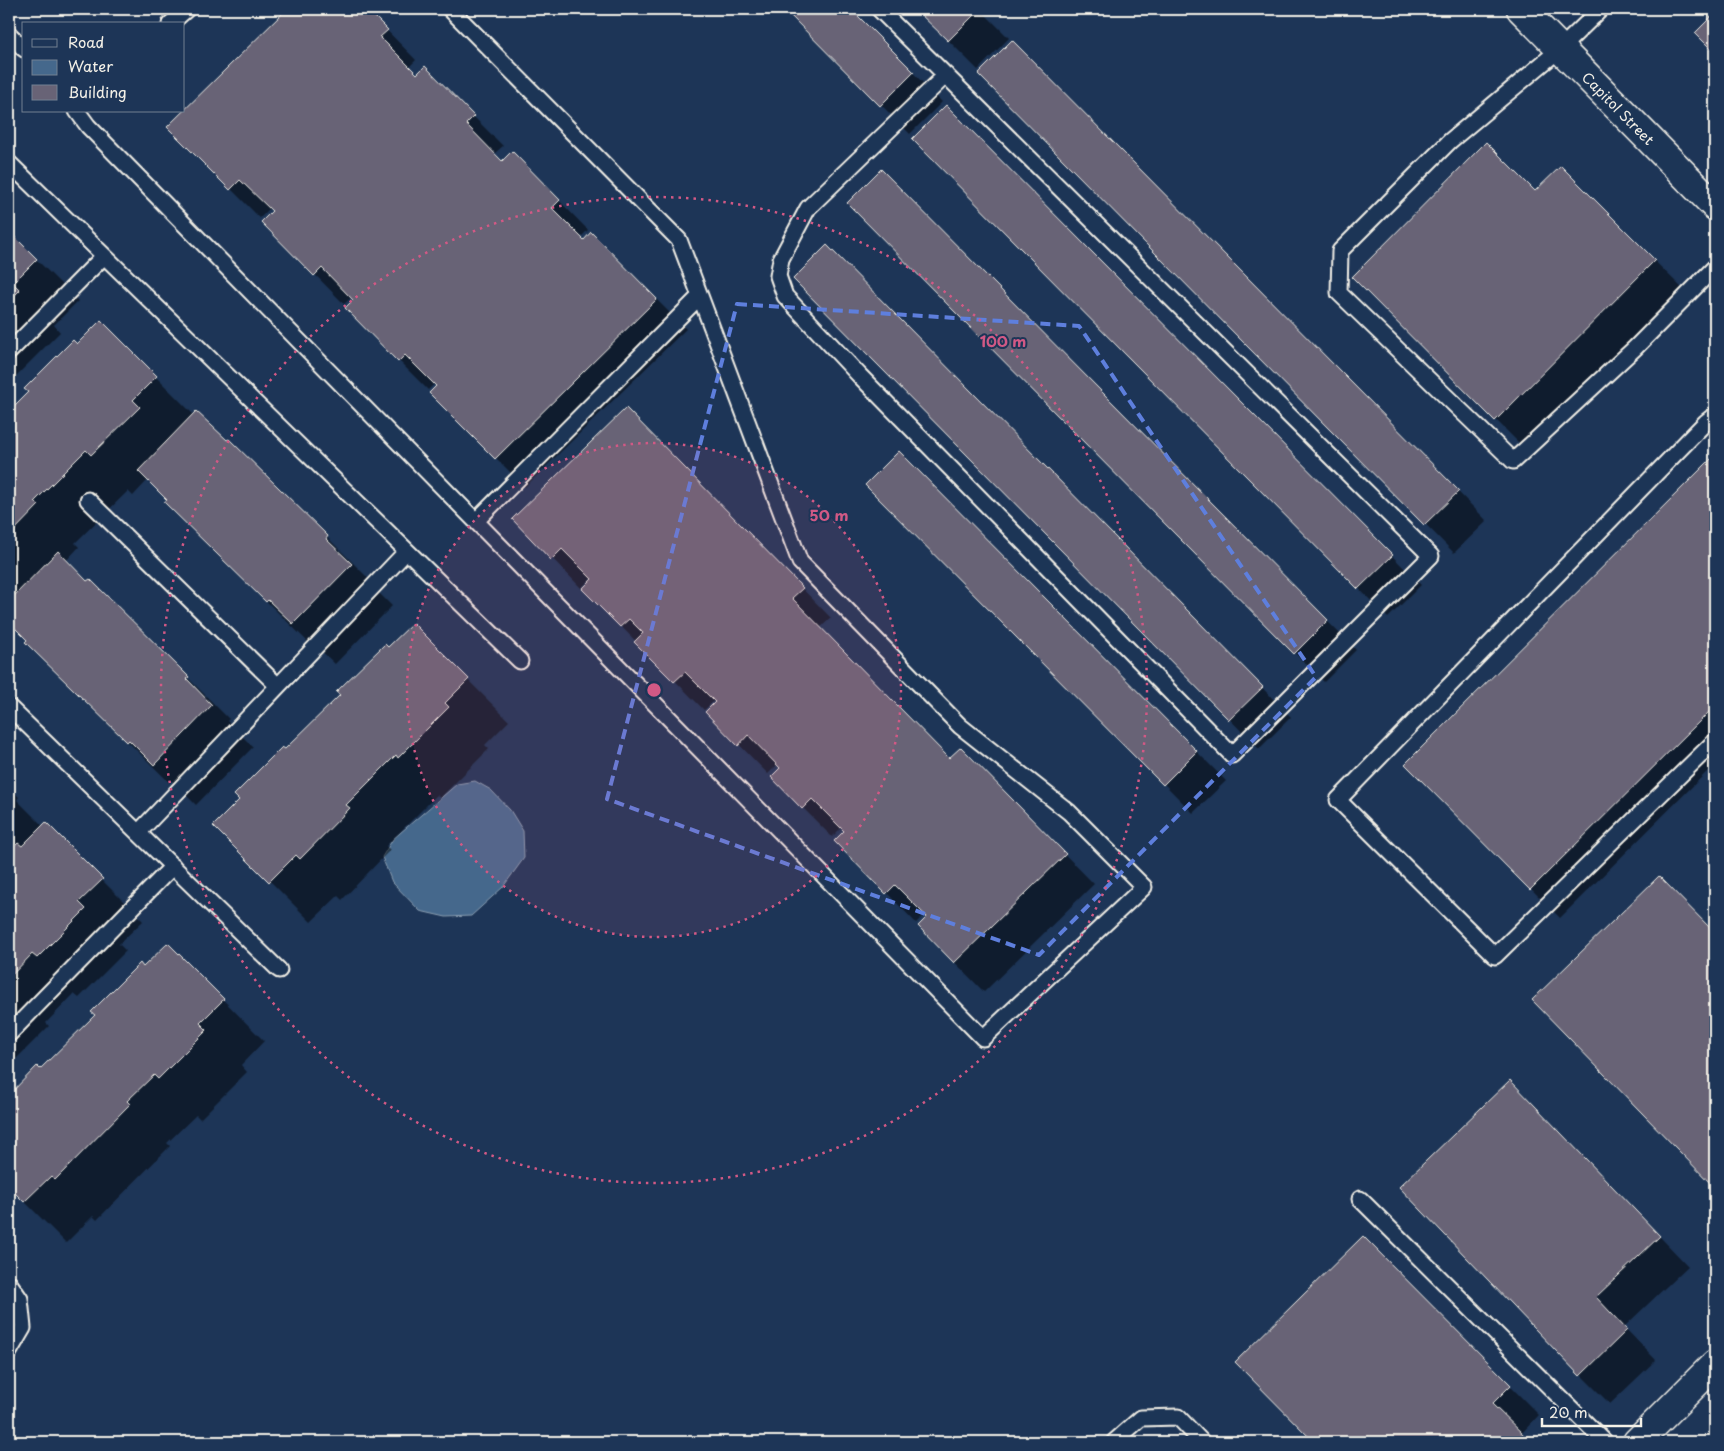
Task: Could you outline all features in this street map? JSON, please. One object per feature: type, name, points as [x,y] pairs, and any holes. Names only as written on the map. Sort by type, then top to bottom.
[{"type":"street","name":"Capitol Street","points":[[1521,9],[1715,206]]},
{"type":"street","points":[[1637,1442],[1715,1364]]},
{"type":"lane","points":[[172,22],[187,9]]},
{"type":"lane","points":[[79,112],[88,126],[983,1038],[1144,887],[1069,812],[960,726],[800,562],[679,240],[450,9]]},
{"type":"lane","points":[[880,9],[1431,556],[1232,755],[859,375],[785,296],[778,276],[780,259],[808,208],[946,75]]},
{"type":"lane","points":[[1600,9],[1560,49],[1450,142],[1340,251],[1339,293],[1513,461],[1635,348],[1715,267]]},
{"type":"lane","points":[[9,34],[22,47]]},
{"type":"lane","points":[[9,163],[520,662]]},
{"type":"lane","points":[[9,352],[104,256]]},
{"type":"lane","points":[[476,521],[700,296]]},
{"type":"lane","points":[[1715,415],[1699,429],[1338,800],[1495,956],[1715,740]]},
{"type":"lane","points":[[88,500],[278,686]]},
{"type":"lane","points":[[138,833],[406,552]]},
{"type":"lane","points":[[9,707],[279,970]]},
{"type":"lane","points":[[9,1034],[173,866]]},
{"type":"lane","points":[[1360,1200],[1605,1442]]},
{"type":"lane","points":[[9,1283],[20,1299],[22,1328],[9,1352]]},
{"type":"lane","points":[[1114,1442],[1141,1418],[1178,1417],[1202,1442]]},
{"type":"highlighted area","points":[[737,304],[1079,326],[1316,677],[1039,955],[607,799]]},
{"type":"water","points":[[475,781],[491,790],[510,810],[523,831],[524,858],[503,887],[471,916],[446,917],[420,911],[392,882],[382,857],[393,839],[457,784]]},
{"type":"building","points":[[287,9],[367,9],[388,30],[380,37],[417,74],[425,66],[474,116],[466,124],[502,161],[512,151],[560,200],[552,208],[584,240],[591,232],[657,299],[495,459],[429,393],[436,386],[405,355],[398,362],[345,308],[353,300],[322,268],[314,276],[261,222],[272,211],[240,180],[230,190],[167,127],[182,112],[185,112],[185,109]]},
{"type":"building","points":[[784,9],[851,9],[914,72],[880,106]]},
{"type":"building","points":[[915,9],[980,9],[948,41]]},
{"type":"building","points":[[1715,13],[1715,53],[1695,33]]},
{"type":"building","points":[[1012,40],[1459,491],[1424,525],[978,74]]},
{"type":"building","points":[[946,105],[1393,555],[1358,589],[912,139]]},
{"type":"building","points":[[1486,142],[1535,191],[1561,166],[1655,260],[1495,421],[1352,277]]},
{"type":"building","points":[[881,169],[1328,620],[1294,654],[847,203]]},
{"type":"building","points":[[9,231],[37,259],[13,283],[20,290],[9,301]]},
{"type":"building","points":[[827,245],[1263,687],[1229,720],[793,279]]},
{"type":"building","points":[[101,320],[157,376],[133,400],[140,407],[91,455],[86,450],[35,501],[39,505],[9,536],[9,411],[28,392],[24,389],[73,340],[77,344]]},
{"type":"building","points":[[626,408],[803,588],[792,598],[949,758],[961,747],[1066,854],[954,963],[918,926],[927,917],[895,885],[886,894],[834,841],[844,831],[812,799],[802,809],[771,777],[780,768],[748,735],[738,746],[705,712],[715,702],[685,672],[674,682],[634,642],[643,633],[629,619],[620,627],[582,589],[592,579],[562,549],[551,560],[512,519]]},
{"type":"building","points":[[196,411],[227,440],[229,439],[328,536],[326,539],[352,564],[293,624],[268,600],[266,602],[164,502],[167,500],[138,471]]},
{"type":"building","points":[[899,451],[1197,751],[1163,785],[865,485]]},
{"type":"building","points":[[1715,455],[1715,706],[1530,890],[1405,764]]},
{"type":"building","points":[[58,551],[87,581],[90,579],[189,677],[187,679],[212,705],[154,765],[129,740],[127,742],[25,642],[27,640],[9,622],[9,601]]},
{"type":"building","points":[[413,623],[469,679],[445,703],[449,707],[398,758],[396,755],[346,805],[350,808],[300,859],[296,855],[269,882],[213,826],[239,800],[234,795],[282,747],[285,749],[340,695],[336,692],[385,644],[388,647]]},
{"type":"building","points":[[46,822],[103,879],[79,902],[86,909],[37,958],[32,954],[9,978],[9,852],[18,843],[22,846]]},
{"type":"building","points":[[1659,876],[1715,933],[1715,1188],[1532,1000]]},
{"type":"building","points":[[168,943],[224,999],[200,1023],[207,1030],[158,1079],[154,1075],[127,1101],[130,1104],[55,1180],[51,1176],[24,1202],[9,1187],[9,1095],[37,1066],[40,1069],[95,1015],[91,1012],[140,963],[143,967]]},
{"type":"building","points":[[1510,1080],[1660,1236],[1596,1297],[1627,1330],[1580,1376],[1399,1187]]},
{"type":"building","points":[[1363,1236],[1511,1385],[1492,1404],[1526,1437],[1520,1442],[1314,1442],[1235,1362]]}]
